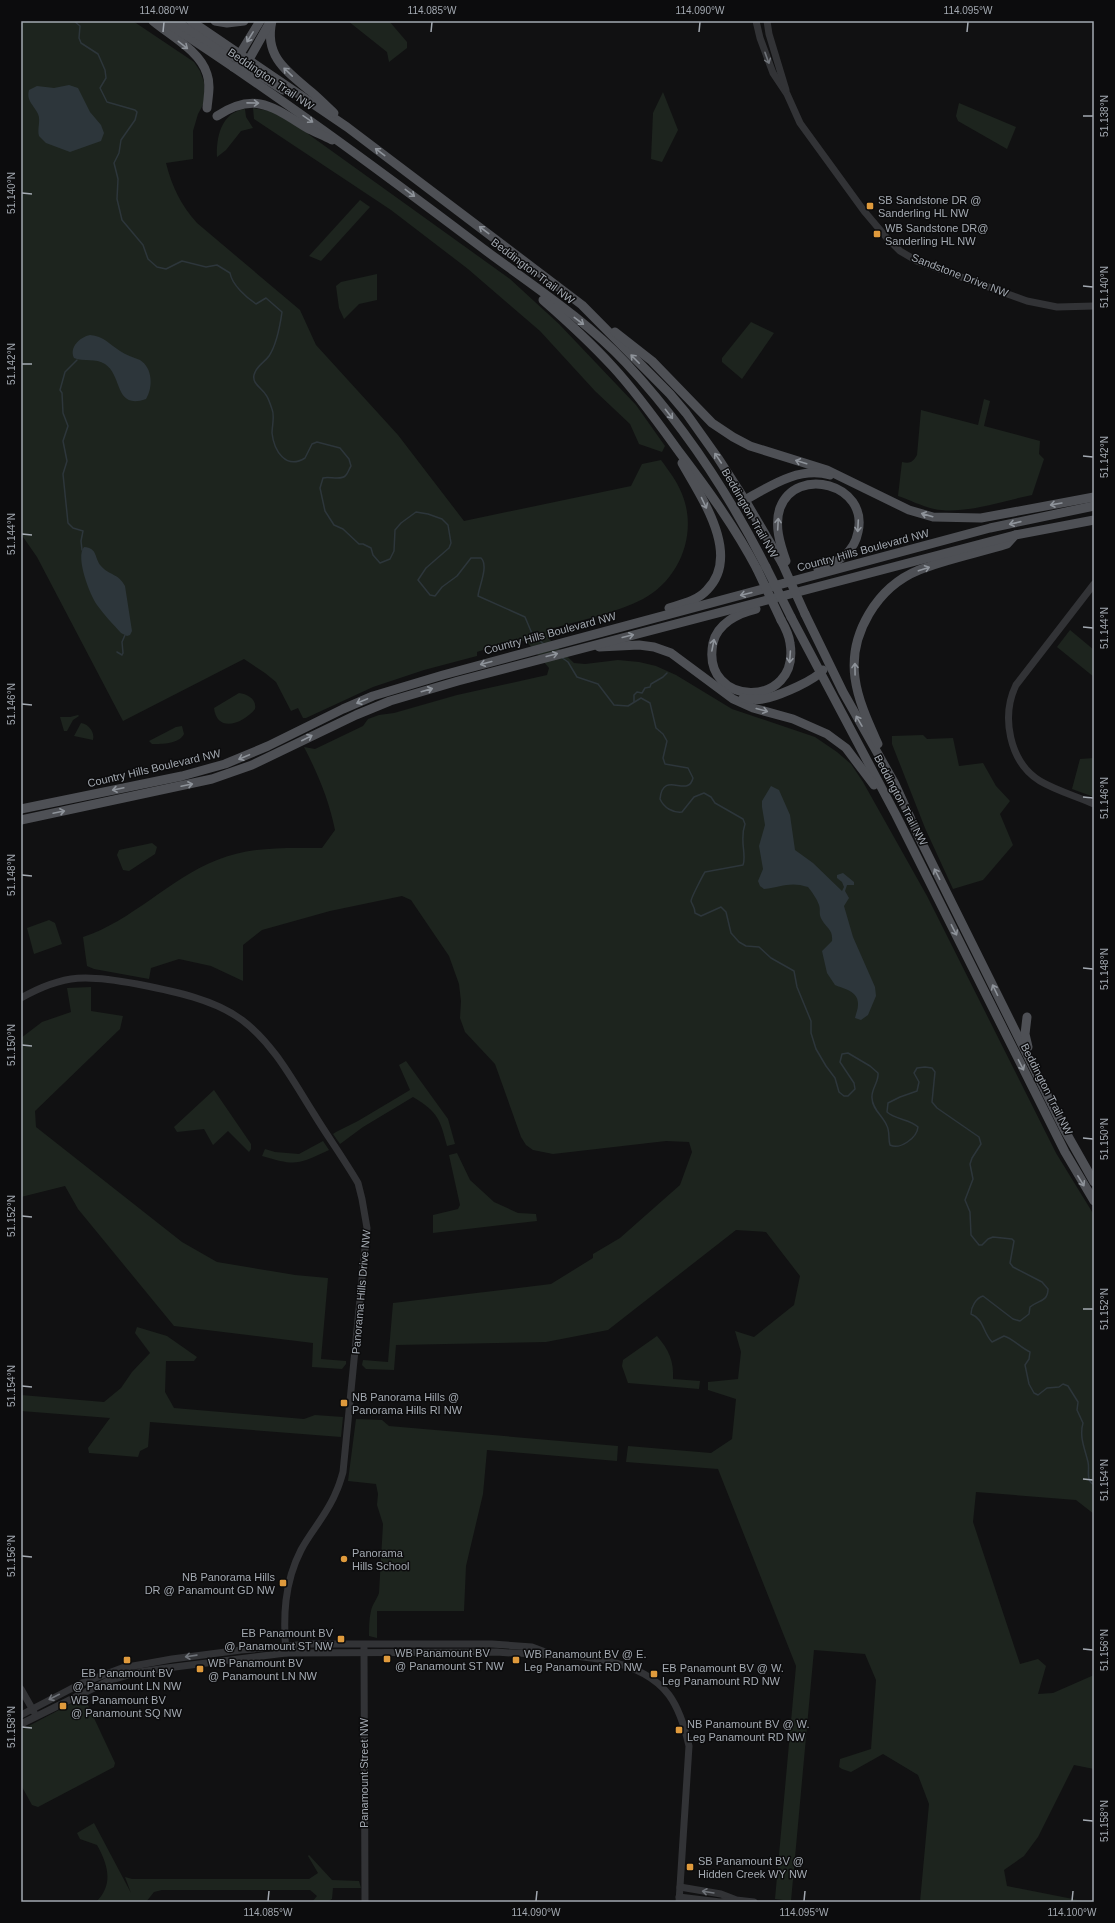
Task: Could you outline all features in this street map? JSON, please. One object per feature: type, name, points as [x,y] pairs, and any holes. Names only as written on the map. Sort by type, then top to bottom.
[{"type":"main road","points":[[152,21],[187,48],[202,63],[209,82],[206,108]]},
{"type":"main road","name":"Beddington Trail NW","points":[[164,21],[237,60]]},
{"type":"main road","points":[[175,21],[245,66],[272,21]]},
{"type":"main road","name":"Beddington Trail NW","points":[[191,21],[237,60],[356,153],[584,324],[624,362],[691,441],[742,519],[762,568],[791,617],[892,808],[1065,1152],[1094,1201]]},
{"type":"main road","points":[[216,21],[227,23],[244,21]]},
{"type":"main road","points":[[237,60],[260,21]]},
{"type":"main road","points":[[272,21],[270,40],[275,56],[286,70],[316,96],[347,127]]},
{"type":"main road","name":"Beddington Trail NW","points":[[245,66],[322,110],[347,127],[582,305],[674,399],[718,458],[784,562],[799,601],[827,660],[843,692],[895,784],[920,839],[1064,1129],[1094,1182]]},
{"type":"main road","points":[[217,116],[229,108],[243,104],[252,102],[265,104],[278,109],[308,128],[356,153]]},
{"type":"main road","points":[[459,230],[569,323],[614,368],[714,498],[762,568],[782,620],[790,642],[791,656],[788,670],[780,681],[772,688],[762,692],[751,694],[737,691],[725,684],[712,663],[712,654],[715,637],[729,621],[747,611],[834,587],[854,578]]},
{"type":"main road","points":[[582,305],[652,361],[720,429],[750,446],[827,470],[909,510],[933,517],[981,518],[1094,497]]},
{"type":"main road","points":[[641,621],[649,615],[693,600],[706,591],[716,579],[721,566],[722,550],[718,534],[699,494],[656,421]]},
{"type":"main road","points":[[742,519],[742,509],[745,500],[792,476],[826,474],[850,481]]},
{"type":"main road","points":[[784,562],[777,528],[780,508],[789,495],[803,486],[825,484],[834,486],[849,496],[854,503],[859,519],[859,529],[854,547],[838,561],[828,566],[798,575],[784,584]]},
{"type":"main road","name":"Country Hills Boulevard NW","points":[[22,809],[205,770],[244,757],[373,696],[409,684],[523,652],[784,584],[990,528],[1094,506]]},
{"type":"main road","name":"Country Hills Boulevard NW","points":[[21,820],[212,779],[252,765],[329,727],[390,701],[528,662],[1015,535],[1094,520]]},
{"type":"main road","points":[[895,784],[862,704],[855,678],[856,647],[867,617],[879,599],[904,578],[918,570],[1007,544],[1015,535]]},
{"type":"main road","points":[[577,649],[638,645],[654,647],[671,653],[684,661],[710,684],[740,703],[793,719],[827,734],[846,748],[892,808]]},
{"type":"main road","points":[[726,694],[749,699],[767,698],[820,674],[825,668],[827,660]]},
{"type":"main road","points":[[1027,1017],[1025,1037],[1032,1064]]},
{"type":"street","name":"Sandstone Drive NW","points":[[756,21],[760,38],[773,74],[787,94],[800,123],[830,166],[864,210],[886,237],[900,251],[917,261],[1027,301],[1056,306],[1094,306]]},
{"type":"street","name":"Sandstone Drive NW","points":[[767,21],[769,34],[782,71],[787,94]]},
{"type":"street","points":[[1094,584],[1016,685],[1010,696],[1009,723],[1013,747],[1023,766],[1039,781],[1094,804]]},
{"type":"street","name":"Panorama Hills Drive NW","points":[[21,998],[39,988],[70,978],[105,978],[186,996],[221,1007],[248,1025],[259,1035],[277,1057],[358,1183],[367,1228],[343,1472],[336,1494],[302,1549],[290,1576],[286,1593],[284,1622],[286,1653]]},
{"type":"street","points":[[28,1720],[22,1712],[32,1709],[82,1683],[122,1668],[172,1659],[285,1645],[352,1643],[364,1648]]},
{"type":"street","points":[[21,1724],[108,1681],[139,1672],[286,1653],[364,1648],[497,1652],[531,1655],[550,1654],[598,1658],[624,1665],[656,1682],[670,1696],[683,1722],[689,1746],[679,1899],[720,1902],[736,1900],[754,1902]]},
{"type":"street","name":"Panamount Street NW","points":[[364,1648],[365,1902]]},
{"type":"street","points":[[21,1689],[36,1716]]},
{"type":"street","points":[[680,1887],[722,1894],[736,1900]]},
{"type":"shaded area","points":[[21,21],[133,21],[194,62],[200,71],[204,82],[205,101],[198,114],[193,131],[193,159],[166,163],[174,188],[186,209],[197,223],[300,310],[316,345],[398,435],[464,521],[631,486],[642,464],[661,460],[678,485],[686,509],[688,524],[682,554],[676,567],[667,580],[643,599],[609,613],[547,630],[549,639],[574,663],[585,664],[618,660],[639,662],[656,666],[676,675],[732,709],[815,737],[837,752],[851,764],[863,782],[927,896],[1056,1153],[1094,1215],[1094,1514],[1076,1500],[976,1492],[973,1522],[1020,1664],[1038,1659],[1046,1666],[1038,1694],[1053,1693],[1094,1675],[1094,1769],[1074,1765],[1038,1837],[1024,1856],[1004,1870],[1007,1886],[1088,1902],[920,1902],[929,1804],[918,1775],[883,1754],[851,1772],[839,1767],[840,1759],[871,1749],[876,1680],[865,1654],[814,1650],[791,1901],[775,1899],[796,1666],[718,1469],[626,1462],[628,1446],[711,1453],[732,1439],[736,1399],[708,1390],[708,1382],[738,1379],[741,1352],[735,1331],[754,1337],[794,1305],[800,1276],[766,1232],[736,1230],[608,1330],[546,1342],[396,1345],[394,1370],[366,1369],[362,1365],[363,1360],[388,1362],[393,1303],[551,1284],[593,1258],[593,1254],[620,1238],[680,1185],[692,1152],[689,1142],[666,1141],[553,1154],[533,1150],[526,1145],[521,1137],[495,1064],[465,1032],[460,1018],[461,1001],[459,984],[449,956],[411,900],[402,896],[330,911],[262,930],[243,945],[243,981],[211,966],[179,959],[151,968],[149,979],[94,969],[87,966],[83,937],[118,921],[199,868],[230,855],[243,852],[282,848],[322,848],[335,830],[330,808],[314,767],[304,747],[315,749],[363,726],[368,719],[379,715],[394,713],[457,695],[547,675],[549,668],[526,641],[512,640],[477,652],[477,656],[424,670],[373,687],[306,718],[303,718],[298,708],[291,711],[276,682],[244,659],[123,721],[37,557],[21,534]]},
{"type":"shaded area","points":[[348,21],[389,21],[407,42],[407,48],[389,62],[387,52]]},
{"type":"shaded area","points":[[69,85],[78,88],[90,112],[101,125],[104,133],[101,141],[70,152],[46,143],[39,136],[39,116],[29,100],[28,94],[29,90],[37,86],[54,88]]},
{"type":"shaded area","points":[[663,92],[678,130],[662,162],[651,159],[653,113]]},
{"type":"shaded area","points":[[959,103],[1016,127],[1007,149],[958,121],[956,116]]},
{"type":"shaded area","points":[[253,108],[270,111],[297,126],[510,279],[559,324],[636,405],[665,446],[662,452],[639,444],[630,424],[595,391],[540,331],[468,269],[391,210],[254,119]]},
{"type":"shaded area","points":[[245,109],[246,117],[253,128],[241,131],[226,150],[217,157],[219,134],[225,120],[237,111]]},
{"type":"shaded area","points":[[360,200],[370,207],[321,261],[309,256]]},
{"type":"shaded area","points":[[377,274],[377,300],[359,304],[344,319],[339,308],[336,286],[341,282]]},
{"type":"shaded area","points":[[751,322],[774,333],[742,379],[722,362],[722,358]]},
{"type":"shaded area","points":[[90,335],[103,339],[127,355],[140,360],[144,364],[149,373],[151,384],[146,399],[136,401],[129,400],[124,396],[111,369],[105,364],[98,361],[74,358],[73,350],[76,343]]},
{"type":"shaded area","points":[[984,399],[990,401],[984,426],[1040,441],[1039,454],[1044,459],[1032,495],[970,509],[957,510],[929,508],[898,496],[902,462],[911,462],[917,455],[921,410],[978,425]]},
{"type":"shaded area","points":[[84,547],[92,549],[101,566],[120,579],[125,586],[132,631],[130,635],[127,636],[121,633],[94,600],[87,585],[82,567],[81,559]]},
{"type":"shaded area","points":[[1070,630],[1094,650],[1094,677],[1057,647]]},
{"type":"shaded area","points":[[239,693],[253,700],[255,709],[238,722],[232,724],[220,721],[216,716],[214,708]]},
{"type":"shaded area","points":[[79,716],[73,720],[67,731],[64,731],[60,717]]},
{"type":"shaded area","points":[[81,723],[87,725],[91,729],[93,740],[74,736]]},
{"type":"shaded area","points":[[182,726],[184,734],[174,742],[152,744],[149,741],[176,727]]},
{"type":"shaded area","points":[[923,735],[927,739],[953,738],[959,766],[983,763],[996,786],[1010,801],[1000,814],[1013,845],[983,880],[953,889],[925,828],[892,744],[892,736]]},
{"type":"shaded area","points":[[1094,758],[1094,797],[1072,789],[1080,759]]},
{"type":"shaded area","points":[[771,786],[779,790],[790,815],[795,850],[813,863],[842,891],[844,887],[842,882],[837,878],[837,875],[843,873],[854,882],[854,885],[847,885],[845,891],[849,898],[844,906],[853,937],[875,987],[876,996],[868,1015],[861,1020],[855,1018],[858,1008],[858,1000],[854,994],[835,985],[827,973],[822,951],[832,941],[832,934],[821,918],[819,905],[811,891],[808,887],[796,884],[764,889],[760,886],[758,881],[763,869],[759,846],[765,825],[762,801]]},
{"type":"shaded area","points":[[152,843],[157,847],[155,854],[129,871],[123,870],[117,855],[119,850]]},
{"type":"shaded area","points":[[49,920],[55,923],[62,944],[34,954],[27,928]]},
{"type":"shaded area","points":[[91,987],[91,1011],[123,1016],[120,1029],[35,1111],[36,1127],[182,1242],[217,1262],[295,1275],[328,1278],[321,1359],[346,1361],[346,1364],[342,1369],[312,1367],[313,1343],[174,1326],[78,1209],[65,1186],[21,1197],[21,1038],[42,1022],[71,1012],[67,988]]},
{"type":"shaded area","points":[[406,1061],[448,1119],[455,1144],[447,1146],[437,1117],[428,1107],[413,1097],[363,1127],[340,1144],[333,1134],[410,1090],[399,1065]]},
{"type":"shaded area","points":[[214,1090],[251,1144],[251,1149],[249,1152],[228,1131],[213,1145],[204,1129],[177,1132],[174,1127]]},
{"type":"shaded area","points":[[323,1141],[329,1150],[303,1161],[290,1162],[262,1156],[265,1149],[275,1152],[299,1154]]},
{"type":"shaded area","points":[[457,1153],[470,1180],[494,1202],[518,1213],[536,1214],[537,1221],[433,1233],[433,1215],[458,1209],[460,1205],[449,1155]]},
{"type":"shaded area","points":[[137,1327],[167,1336],[197,1357],[194,1361],[166,1361],[165,1392],[174,1408],[304,1419],[315,1415],[343,1417],[341,1437],[150,1422],[148,1447],[140,1451],[138,1457],[89,1453],[88,1448],[110,1418],[21,1411],[21,1395],[104,1402],[121,1388],[132,1372],[150,1353],[135,1333]]},
{"type":"shaded area","points":[[657,1336],[665,1346],[672,1361],[673,1379],[700,1381],[699,1389],[628,1383],[622,1366],[623,1360]]},
{"type":"shaded area","points":[[356,1419],[382,1420],[389,1426],[618,1446],[617,1461],[487,1450],[483,1494],[466,1566],[464,1611],[377,1611],[377,1638],[369,1636],[369,1624],[372,1609],[379,1593],[383,1524],[377,1505],[378,1494],[376,1484],[348,1481]]},
{"type":"shaded area","points":[[80,1699],[86,1701],[115,1763],[114,1767],[38,1807],[32,1805],[21,1785],[21,1730]]},
{"type":"shaded area","points":[[94,1823],[131,1893],[125,1877],[132,1879],[309,1879],[318,1873],[308,1856],[309,1855],[332,1880],[359,1881],[361,1888],[333,1888],[332,1899],[327,1902],[312,1902],[317,1896],[310,1890],[162,1890],[154,1892],[146,1902],[96,1902],[102,1895],[107,1881],[106,1867],[97,1845],[80,1839],[77,1833]]},
{"type":"waterway","points":[[74,21],[80,26],[79,38],[81,43],[98,54],[105,70],[106,78],[100,88],[107,102],[135,110],[137,112],[135,120],[121,140],[119,153],[114,163],[118,179],[117,199],[122,220],[143,245],[148,259],[157,267],[166,269],[182,261],[206,267],[217,265],[230,273],[231,278],[244,295],[256,304],[266,298],[282,312],[274,346],[269,356],[256,369],[254,375],[254,381],[269,400],[273,412],[272,433],[278,452],[282,457],[292,462],[305,458],[312,444],[317,442],[340,448],[349,459],[351,466],[342,478],[323,478],[320,488],[325,511],[334,525],[343,529],[359,544],[363,544],[371,548],[373,555],[380,563],[390,559],[394,551],[395,530],[401,523],[416,512],[442,519],[448,525],[451,543],[449,548],[426,568],[418,580],[430,595],[435,596],[442,587],[457,576],[471,558],[481,558],[484,571],[478,596],[525,617],[533,636],[544,644]]},
{"type":"waterway","points":[[77,360],[65,372],[60,390],[62,393],[63,413],[68,426],[63,441],[67,461],[63,474],[68,523],[73,528],[83,531],[81,541],[82,550]]},
{"type":"waterway","points":[[117,652],[122,655],[123,653],[122,642],[125,635]]},
{"type":"waterway","points":[[561,657],[568,662],[577,677],[598,684],[614,705],[628,706],[641,698],[650,703],[656,728],[663,734],[667,741],[663,758],[665,764],[688,768],[693,778],[690,784],[686,786],[670,785],[666,786],[662,790],[660,799],[666,807],[675,812],[682,812],[694,797],[704,793],[711,797],[715,803],[743,819],[745,824],[743,830],[743,865],[705,872],[691,901],[695,909],[695,913],[701,916],[721,907],[726,912],[731,933],[739,942],[746,946],[759,947],[771,958],[794,971],[797,987],[811,1021],[811,1033],[816,1049],[835,1078],[839,1092],[844,1096],[848,1096],[855,1089],[854,1083],[840,1062],[842,1054],[848,1053],[870,1066],[878,1073],[872,1095],[872,1102],[887,1126],[890,1145],[898,1146],[911,1139],[915,1135],[918,1127],[911,1122],[895,1117],[887,1112],[888,1103],[917,1091],[919,1082],[914,1073],[917,1068],[932,1068],[935,1072],[932,1102],[937,1108],[979,1137],[981,1144],[970,1164],[973,1179],[965,1200],[970,1212],[971,1235],[979,1245],[982,1245],[988,1239],[993,1237],[1012,1239],[1014,1241],[1010,1263],[1013,1267],[1042,1282],[1048,1289],[1048,1293],[1044,1299],[1030,1307],[1029,1314],[1020,1321],[1013,1319],[983,1296],[974,1303],[971,1314],[978,1319],[992,1342],[1004,1336],[1030,1352],[1029,1359],[1025,1365],[1029,1384],[1034,1393],[1038,1395],[1047,1388],[1059,1387],[1063,1384],[1068,1386],[1078,1402],[1077,1410],[1083,1423],[1082,1438],[1088,1462],[1089,1478],[1091,1483],[1094,1485]]},
{"type":"waterway","points":[[634,702],[634,695],[637,692],[642,693],[645,688],[650,687],[651,684],[667,673]]},
{"type":"place","name":"SB Sandstone DR @ Sanderling HL NW","points":[[870,206]]},
{"type":"place","name":"WB Sandstone DR@ Sanderling HL NW","points":[[877,234]]},
{"type":"place","name":"NB Panorama Hills @ Panorama Hills RI NW","points":[[344,1403]]},
{"type":"place","name":"Panorama Hills School","points":[[344,1559]]},
{"type":"place","name":"NB Panorama Hills DR @ Panamount GD NW","points":[[283,1583]]},
{"type":"place","name":"EB Panamount BV @ Panamount ST NW","points":[[341,1639]]},
{"type":"place","name":"WB Panamount BV @ Panamount ST NW","points":[[387,1659]]},
{"type":"place","name":"EB Panamount BV @ Panamount LN NW","points":[[127,1660]]},
{"type":"place","name":"WB Panamount BV @ E. Leg Panamount RD NW","points":[[516,1660]]},
{"type":"place","name":"WB Panamount BV @ Panamount LN NW","points":[[200,1669]]},
{"type":"place","name":"EB Panamount BV @ W. Leg Panamount RD NW","points":[[654,1674]]},
{"type":"place","name":"WB Panamount BV @ Panamount SQ NW","points":[[63,1706]]},
{"type":"place","name":"NB Panamount BV @ W. Leg Panamount RD NW","points":[[679,1730]]},
{"type":"place","name":"SB Panamount BV @ Hidden Creek WY NW","points":[[690,1867]]}]
